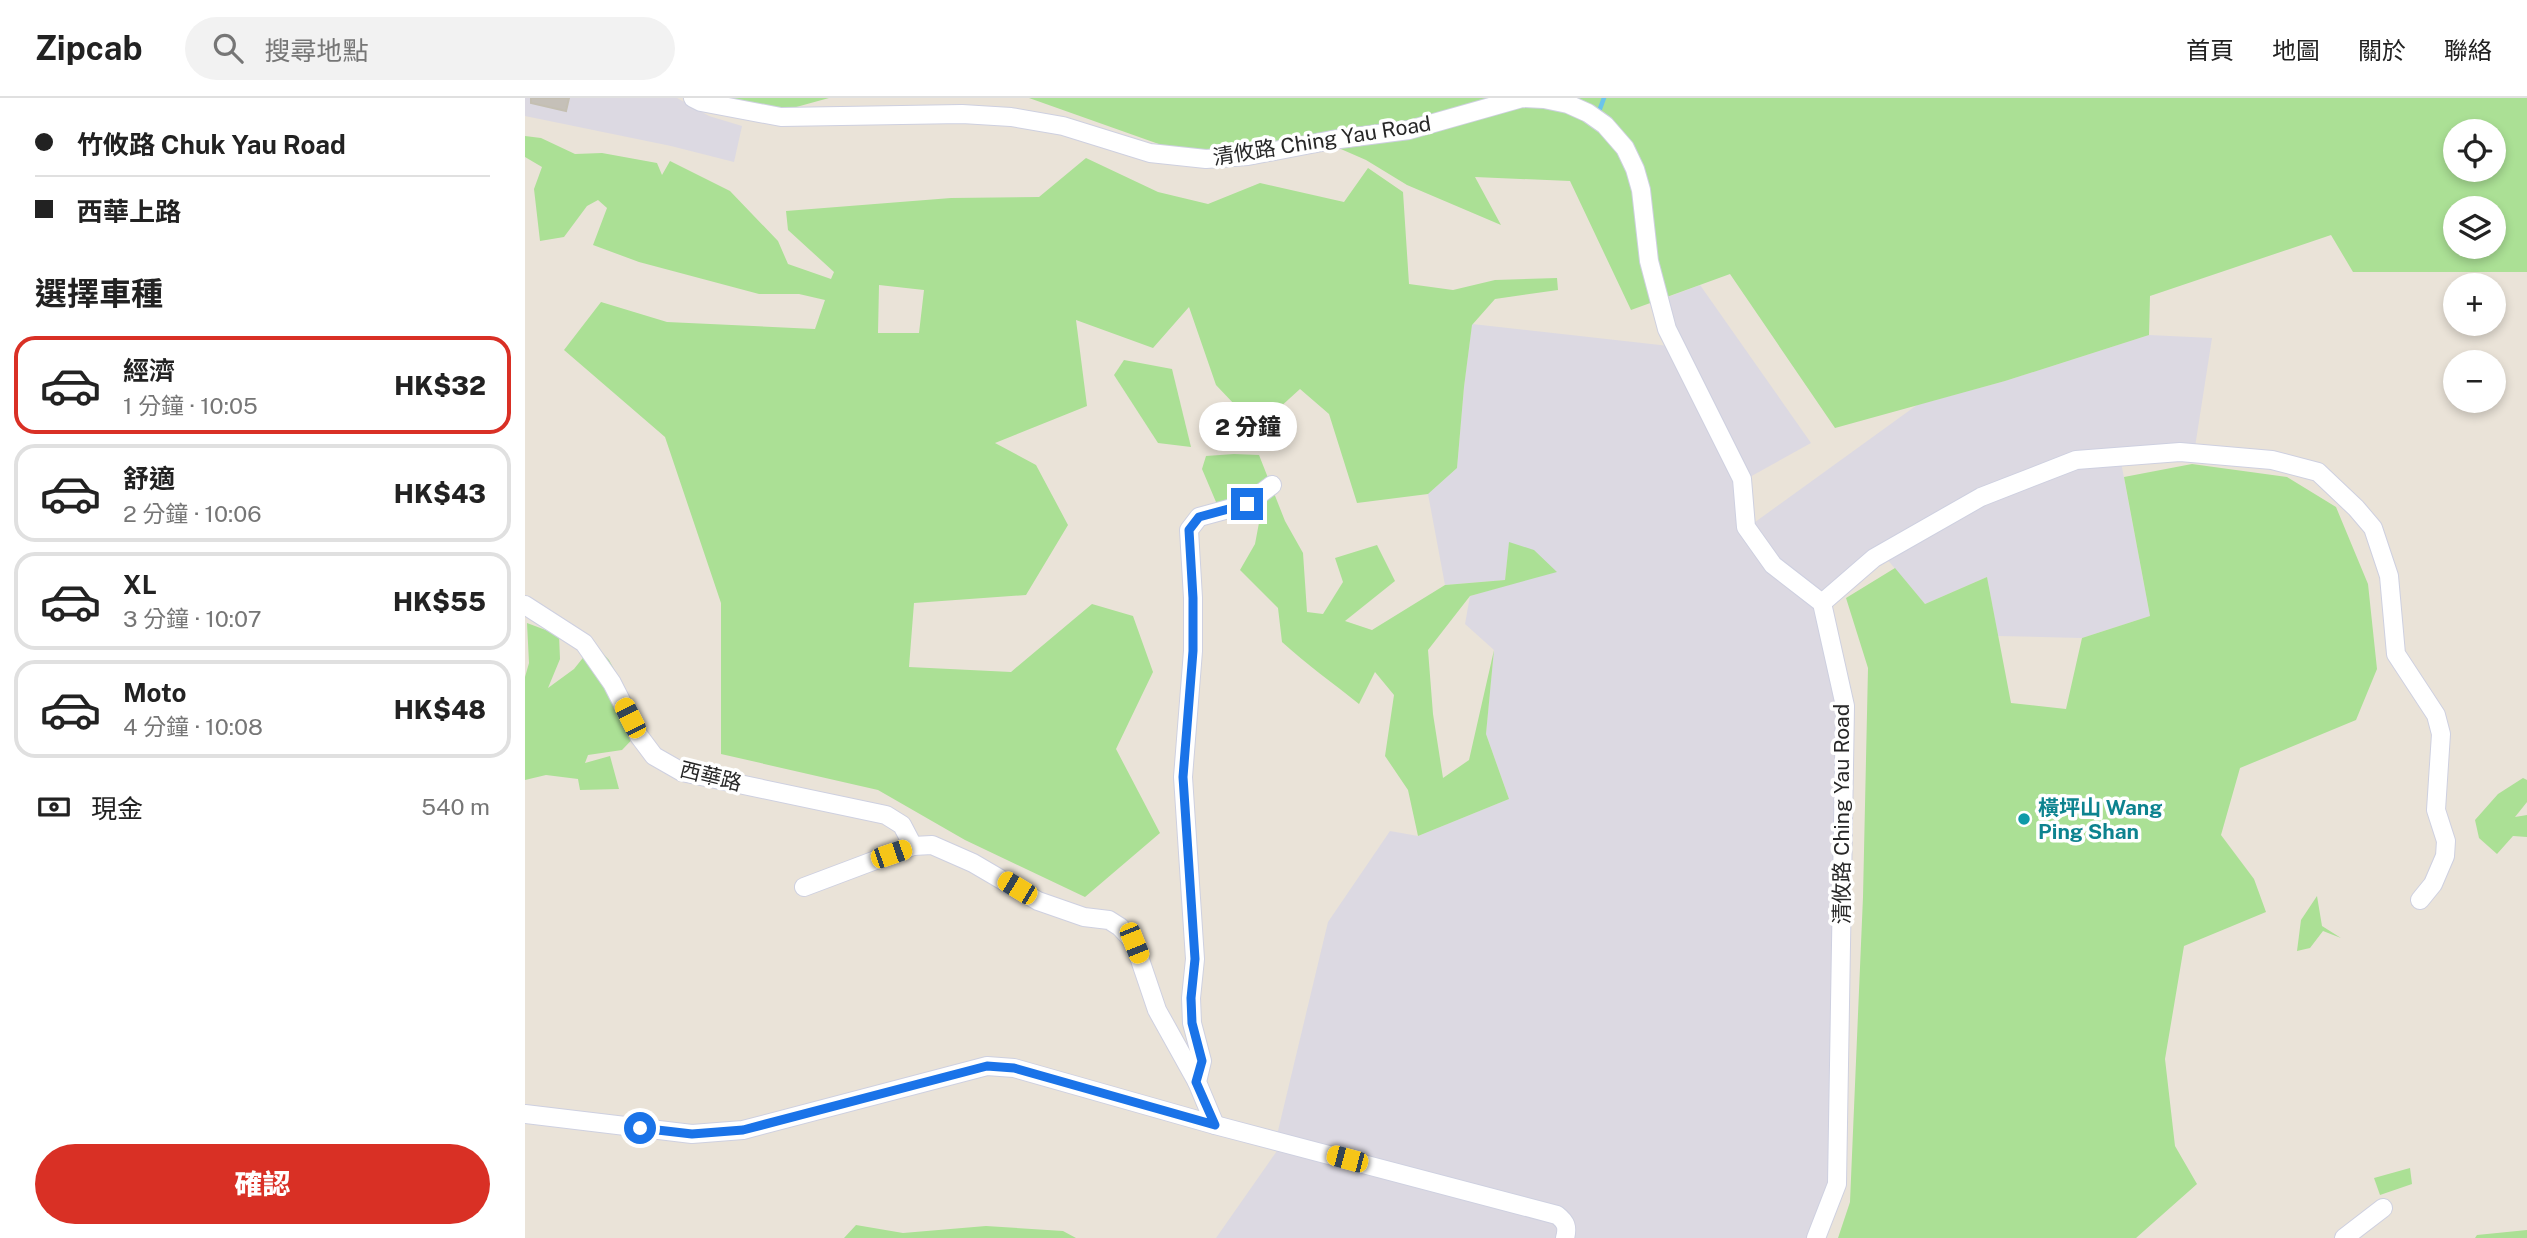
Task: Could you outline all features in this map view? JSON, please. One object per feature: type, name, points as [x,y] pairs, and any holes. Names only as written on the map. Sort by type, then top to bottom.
[{"type":"street","name":"清攸路 Ching Yau Road","points":[[694,98],[701,102],[781,117],[962,114],[1020,118],[1077,130],[1150,153],[1206,159],[1248,156],[1332,140],[1409,130],[1522,98],[1544,99],[1579,108],[1596,118],[1619,140],[1635,169],[1641,190],[1649,261],[1667,329],[1742,480],[1746,527],[1773,565],[1822,604],[1845,706],[1837,1184],[1816,1238]]},
{"type":"street","points":[[1822,604],[1874,558],[1969,504],[2076,460],[2180,452],[2272,460],[2318,472],[2373,528],[2389,576],[2396,654],[2436,715],[2441,747],[2436,810],[2446,841],[2445,856],[2433,884],[2420,900]]},
{"type":"street","points":[[1196,1082],[1202,1061],[1192,1023],[1191,998],[1195,959],[1183,777],[1193,651],[1189,530],[1199,517],[1247,504],[1272,485]]},
{"type":"street","name":"西華路","points":[[525,605],[584,643],[612,683],[639,736],[655,757],[682,772],[886,815],[902,825],[913,846]]},
{"type":"street","points":[[804,887],[913,846],[932,845],[973,863],[1038,901],[1084,917],[1109,920],[1120,927],[1134,943],[1157,1010],[1196,1082],[1215,1125]]},
{"type":"street","points":[[525,1114],[692,1134],[743,1130],[987,1066],[1014,1068],[1215,1125],[1557,1215],[1565,1221],[1565,1238]]},
{"type":"street","points":[[2344,1238],[2383,1208]]},
{"type":"shaded area","points":[[525,98],[677,98],[709,116],[742,126],[734,162],[525,116]]},
{"type":"shaded area","points":[[1700,285],[1811,443],[1748,478],[1672,327],[1665,298]]},
{"type":"shaded area","points":[[1472,324],[1669,346],[1737,481],[1740,529],[1817,607],[1839,706],[1831,1183],[1809,1238],[1571,1238],[1574,1229],[1277,1135],[1328,922],[1390,831],[1418,836],[1509,799],[1486,734],[1494,650],[1465,624],[1470,596],[1556,571],[1509,543],[1505,580],[1445,585],[1428,494],[1457,468]]},
{"type":"shaded area","points":[[2149,335],[2212,338],[2195,447],[2075,454],[1822,596],[1777,561],[1751,525],[1917,405],[2005,381]]},
{"type":"shaded area","points":[[2121,462],[2150,616],[2082,638],[1998,636],[1987,577],[1925,604],[1886,558],[1984,502],[2078,466]]},
{"type":"shaded area","points":[[1279,1148],[1559,1224],[1559,1238],[1216,1238]]},
{"type":"green space","points":[[722,98],[829,98],[789,109],[732,104]]},
{"type":"green space","points":[[1029,98],[2527,98],[2527,272],[2353,272],[2331,235],[2150,296],[2149,335],[2005,381],[1835,428],[1730,274],[1631,310],[1570,181],[1475,177],[1501,225],[1407,185],[1366,160],[1311,136],[1201,159]]},
{"type":"green space","points":[[525,136],[541,138],[575,154],[602,153],[657,163],[662,175],[670,161],[730,191],[778,241],[788,264],[831,279],[834,272],[788,230],[786,211],[951,198],[1039,197],[1086,158],[1158,192],[1208,204],[1260,183],[1344,202],[1368,168],[1403,192],[1409,284],[1453,290],[1495,280],[1557,278],[1558,290],[1495,299],[1472,325],[1457,468],[1428,494],[1357,503],[1329,414],[1300,389],[1268,418],[1254,425],[1216,385],[1189,307],[1153,348],[1076,320],[1087,406],[995,443],[1036,465],[1068,525],[1026,595],[914,603],[909,667],[1011,672],[1092,604],[1133,616],[1153,672],[1116,749],[1160,833],[1085,897],[965,840],[878,790],[721,754],[721,603],[665,437],[564,350],[601,302],[667,322],[815,329],[825,300],[799,294],[759,294],[639,262],[593,245],[607,208],[598,200],[587,206],[564,237],[540,241],[534,189],[542,167],[525,157]],"holes":[[[879,285],[924,290],[919,333],[878,333]]]},
{"type":"green space","points":[[1124,360],[1172,369],[1191,447],[1158,443],[1114,375]]},
{"type":"green space","points":[[1259,455],[1285,521],[1303,553],[1307,612],[1323,614],[1343,582],[1335,558],[1377,545],[1395,581],[1345,621],[1372,630],[1445,585],[1505,580],[1509,542],[1534,550],[1557,572],[1470,596],[1428,650],[1433,714],[1443,778],[1469,760],[1494,650],[1486,734],[1509,799],[1418,836],[1408,790],[1385,756],[1394,695],[1375,672],[1359,704],[1301,658],[1282,642],[1278,608],[1240,570],[1255,544],[1262,507],[1216,502],[1202,469],[1206,456]]},
{"type":"green space","points":[[2192,464],[2287,477],[2336,507],[2368,584],[2377,669],[2356,720],[2240,768],[2221,835],[2254,879],[2266,912],[2184,946],[2165,1059],[2175,1146],[2197,1184],[2136,1238],[1838,1238],[1850,1202],[1863,897],[1868,668],[1846,598],[1895,568],[1925,604],[1987,577],[2011,703],[2066,709],[2082,638],[2150,616],[2124,477]]},
{"type":"green space","points":[[527,623],[559,635],[560,659],[548,688],[574,669],[594,644],[609,660],[645,726],[622,750],[588,755],[585,763],[610,756],[619,789],[580,790],[578,779],[546,775],[525,780],[525,677],[529,663]]},
{"type":"green space","points":[[2523,778],[2527,780],[2527,802],[2515,817],[2527,815],[2527,837],[2513,836],[2497,854],[2479,838],[2475,820],[2498,794]]},
{"type":"green space","points":[[2317,896],[2322,926],[2341,938],[2323,931],[2310,948],[2297,951],[2301,920]]},
{"type":"green space","points":[[2410,1168],[2412,1184],[2380,1195],[2374,1178]]},
{"type":"green space","points":[[856,1225],[903,1233],[986,1226],[1063,1231],[1076,1238],[844,1238]]},
{"type":"green space","points":[[2527,1230],[2527,1238],[2475,1238],[2477,1235]]},
{"type":"building","points":[[531,98],[569,98],[566,111],[531,103]]},
{"type":"waterway","points":[[1598,114],[1604,98]]},
{"type":"place","name":"橫坪山 Wang Ping Shan","points":[[2024,819]]},
{"type":"route","points":[[640,1128],[692,1134],[743,1130],[987,1066],[1014,1068],[1215,1125],[1196,1082],[1202,1061],[1192,1023],[1191,998],[1195,959],[1188,887],[1183,777],[1193,651],[1189,530],[1199,517],[1247,504]]}]
